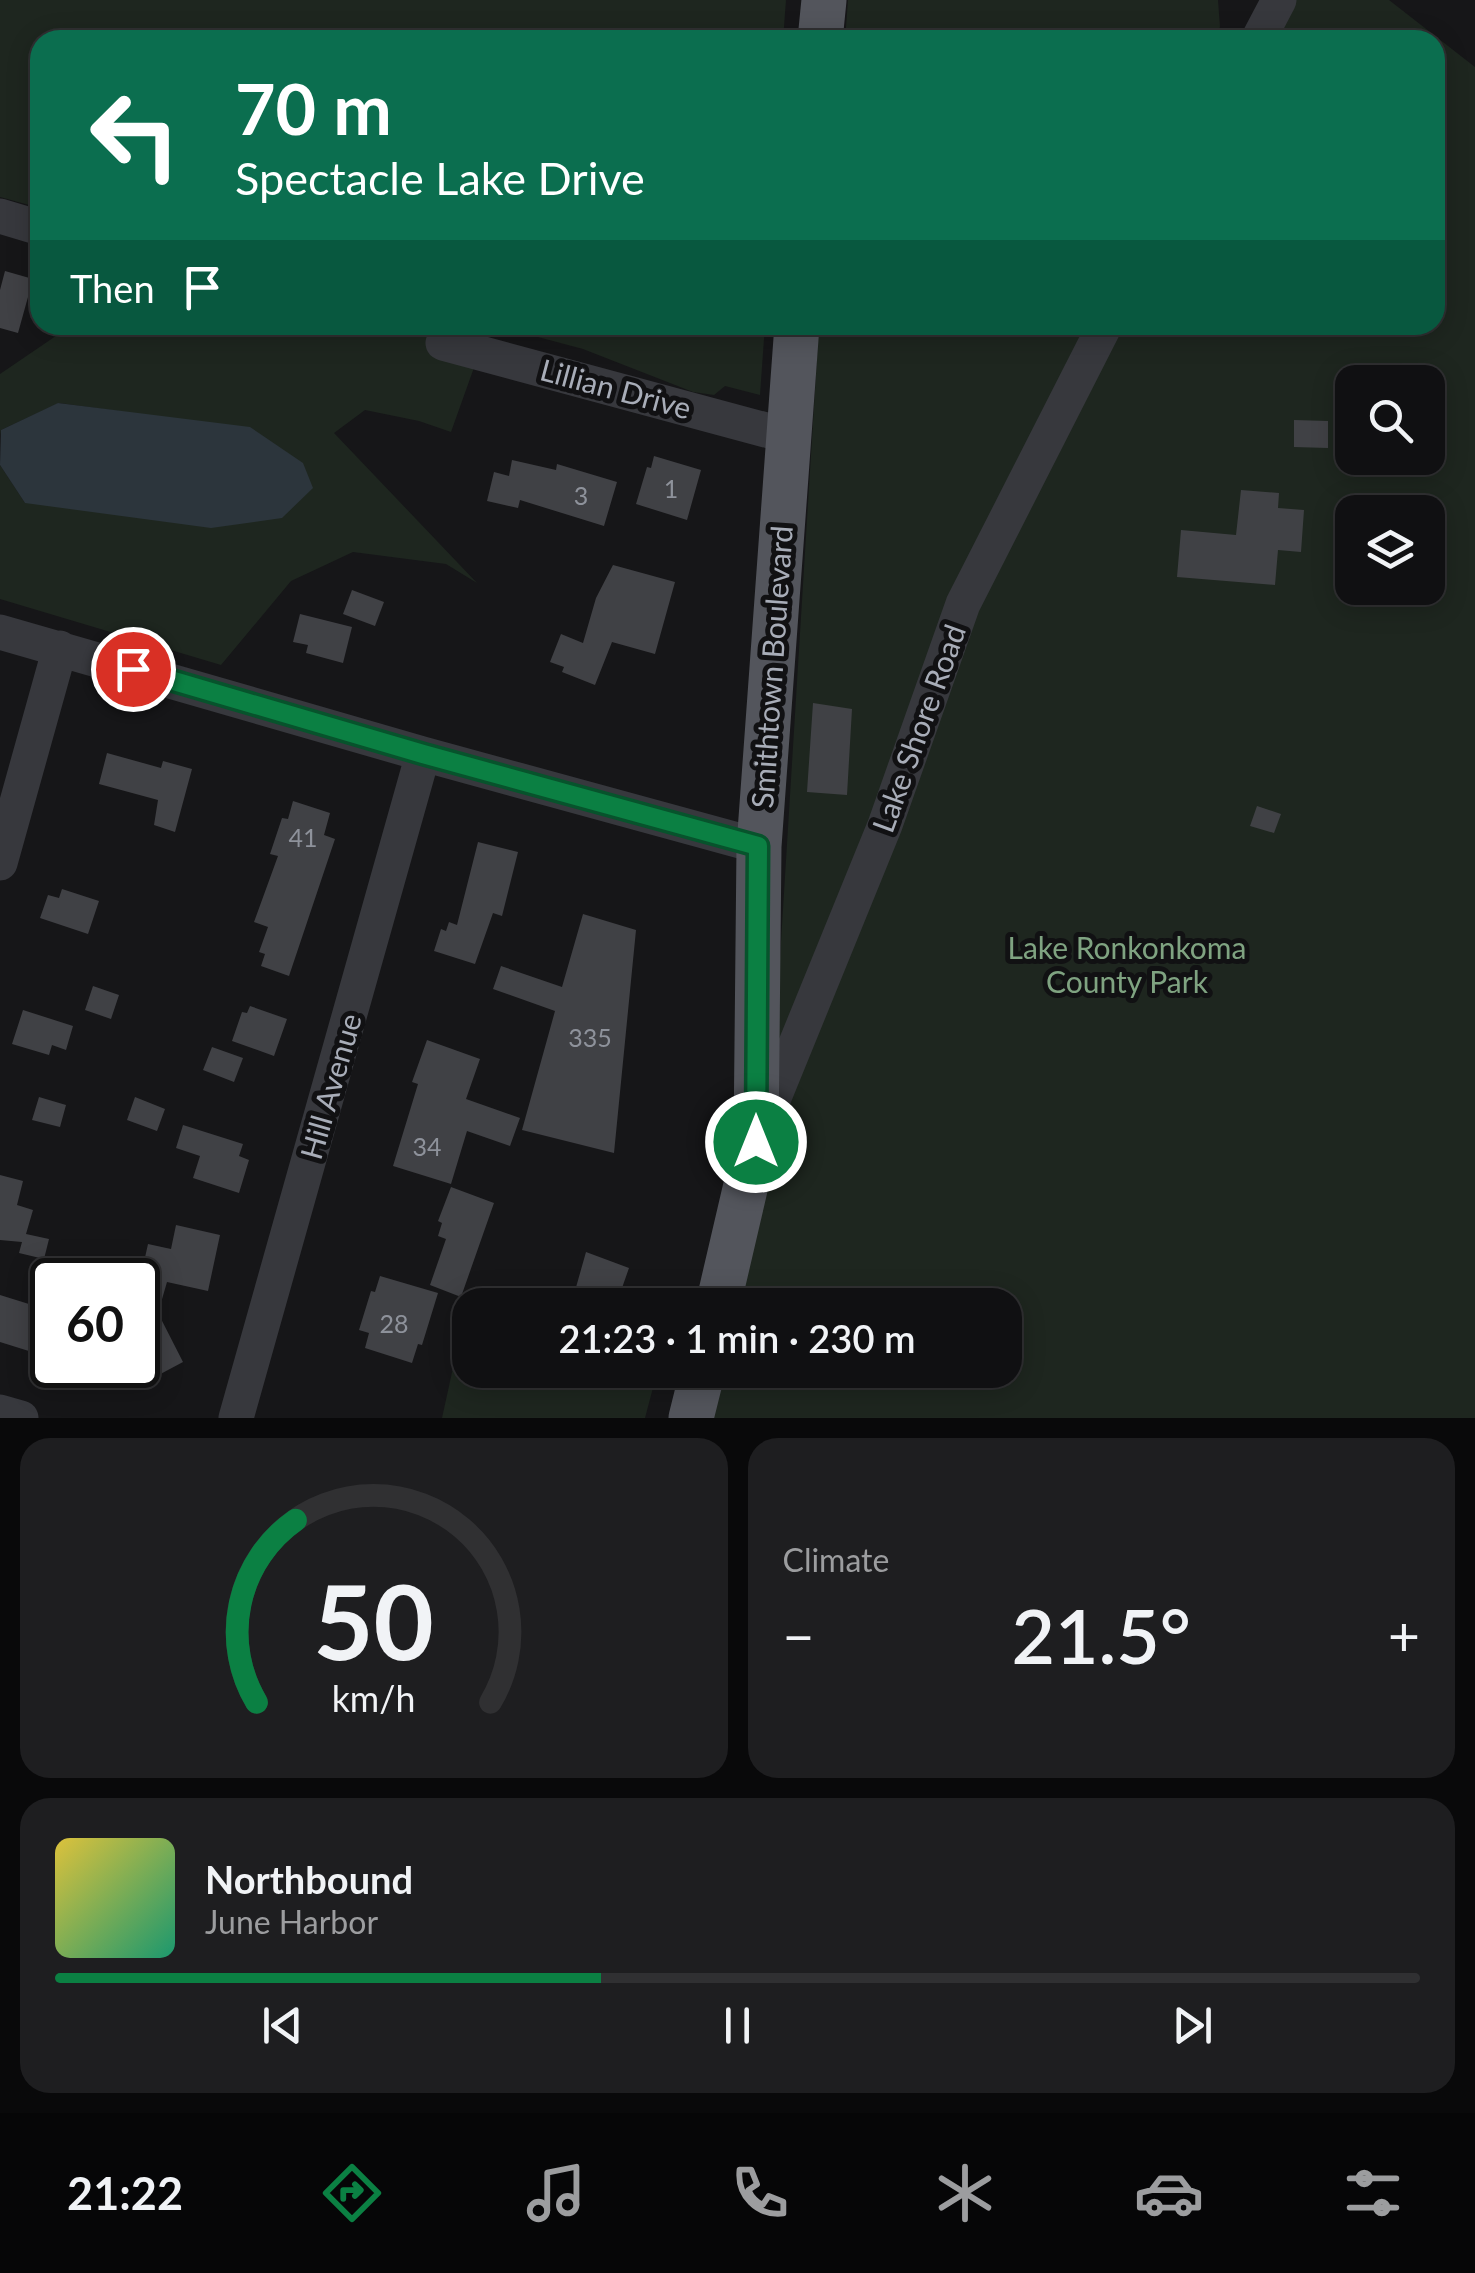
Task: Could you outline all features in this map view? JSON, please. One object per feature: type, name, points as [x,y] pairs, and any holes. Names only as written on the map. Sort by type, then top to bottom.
[{"type":"main road","points":[[821,30],[824,0]]},
{"type":"main road","name":"Smithtown Boulevard","points":[[722,1288],[756,1142],[758,846],[796,335]]},
{"type":"main road","points":[[692,1418],[699,1388]]},
{"type":"street","points":[[1263,30],[1279,0]]},
{"type":"street","points":[[0,216],[30,225]]},
{"type":"street","name":"Lake Shore Road","points":[[756,1142],[885,825],[962,604],[1100,335]]},
{"type":"street","name":"Lillian Drive","points":[[443,343],[788,436]]},
{"type":"street","points":[[0,632],[758,846]]},
{"type":"street","points":[[0,863],[60,648]]},
{"type":"street","name":"Hill Avenue","points":[[236,1418],[423,754]]},
{"type":"street","points":[[0,1412],[22,1418]]},
{"type":"green space","points":[[0,0],[786,0],[784,30],[30,30],[30,205],[0,197]]},
{"type":"green space","points":[[848,0],[1218,0],[1220,27],[1218,30],[846,30]]},
{"type":"green space","name":"Lake Ronkonkoma County Park","points":[[1293,0],[1389,0],[1428,30],[1278,30]]},
{"type":"green space","name":"Lake Ronkonkoma County Park","points":[[1445,44],[1475,67],[1475,1418],[713,1418],[718,1388],[1022,1388],[1022,1288],[735,1288],[774,1055],[818,335],[1445,335]]},
{"type":"green space","points":[[57,335],[486,335],[451,432],[365,410],[334,433],[477,583],[446,564],[353,552],[291,581],[221,665],[0,599],[0,465],[25,503],[125,412],[59,403],[1,430],[0,436],[0,374]]},
{"type":"green space","points":[[530,335],[764,335],[760,395],[725,386],[714,395],[693,392],[583,349]]},
{"type":"green space","points":[[452,1372],[452,1388],[653,1388],[645,1418],[442,1418]]},
{"type":"shaded area","points":[[58,403],[250,427],[303,463],[313,488],[282,518],[211,528],[25,503],[0,465],[1,430]]},
{"type":"building","points":[[5,271],[30,278],[18,333],[0,328],[0,290]]},
{"type":"building","points":[[1294,420],[1328,421],[1328,448],[1294,447]]},
{"type":"building","points":[[654,456],[701,470],[687,520],[636,504]]},
{"type":"building","points":[[512,460],[556,470],[557,464],[617,482],[604,526],[520,500],[518,508],[487,501],[494,472],[509,476]]},
{"type":"building","points":[[1241,490],[1279,493],[1278,508],[1304,510],[1301,552],[1278,550],[1275,585],[1177,577],[1181,530],[1236,535]]},
{"type":"building","points":[[613,565],[675,582],[655,654],[612,642],[595,685],[562,672],[564,667],[550,662],[561,634],[583,643],[596,598]]},
{"type":"building","points":[[352,590],[384,602],[375,626],[343,614]]},
{"type":"building","points":[[300,614],[352,627],[343,663],[306,653],[308,645],[293,642]]},
{"type":"building","points":[[813,703],[852,709],[847,795],[807,792]]},
{"type":"building","points":[[107,753],[161,768],[163,761],[192,769],[175,832],[154,825],[158,800],[99,784]]},
{"type":"building","points":[[293,801],[330,813],[324,835],[335,839],[289,976],[261,966],[265,954],[259,952],[268,927],[254,922],[278,856],[270,854],[282,818],[288,819]]},
{"type":"building","points":[[1257,806],[1281,814],[1274,833],[1250,826]]},
{"type":"building","points":[[478,842],[518,852],[502,916],[493,913],[475,964],[434,951],[441,929],[446,931],[449,922],[457,925]]},
{"type":"building","points":[[62,889],[99,901],[88,934],[40,918],[48,895],[59,898]]},
{"type":"building","points":[[583,914],[636,930],[614,1153],[522,1130],[555,1011],[493,989],[501,966],[562,987]]},
{"type":"building","points":[[93,986],[119,995],[111,1019],[85,1010]]},
{"type":"building","points":[[250,1006],[287,1019],[274,1056],[232,1041],[242,1012],[247,1013]]},
{"type":"building","points":[[23,1010],[73,1026],[66,1050],[52,1045],[49,1055],[12,1044]]},
{"type":"building","points":[[427,1040],[480,1059],[466,1099],[520,1118],[510,1146],[467,1131],[451,1184],[393,1166],[418,1084],[412,1082]]},
{"type":"building","points":[[212,1047],[243,1058],[234,1082],[203,1070]]},
{"type":"building","points":[[39,1097],[66,1105],[60,1127],[32,1120]]},
{"type":"building","points":[[135,1097],[165,1109],[157,1131],[127,1120]]},
{"type":"building","points":[[183,1125],[243,1144],[239,1156],[249,1160],[239,1193],[193,1178],[200,1156],[176,1148]]},
{"type":"building","points":[[0,1175],[23,1181],[17,1205],[33,1210],[26,1234],[49,1239],[44,1258],[19,1253],[22,1242],[0,1240]]},
{"type":"building","points":[[451,1187],[494,1203],[464,1288],[452,1288],[452,1294],[430,1285],[446,1239],[438,1236],[442,1223],[438,1221]]},
{"type":"building","points":[[176,1225],[220,1235],[208,1291],[167,1282],[160,1306],[160,1258],[145,1258],[148,1244],[171,1249]]},
{"type":"building","points":[[586,1252],[629,1268],[622,1288],[576,1288]]},
{"type":"building","points":[[380,1276],[438,1293],[422,1345],[418,1344],[412,1363],[365,1348],[369,1333],[359,1330]]},
{"type":"building","points":[[0,1295],[30,1304],[30,1351],[0,1342]]},
{"type":"building","points":[[160,1317],[183,1362],[160,1374]]},
{"type":"route","points":[[133,669],[758,846],[756,1142]]}]
